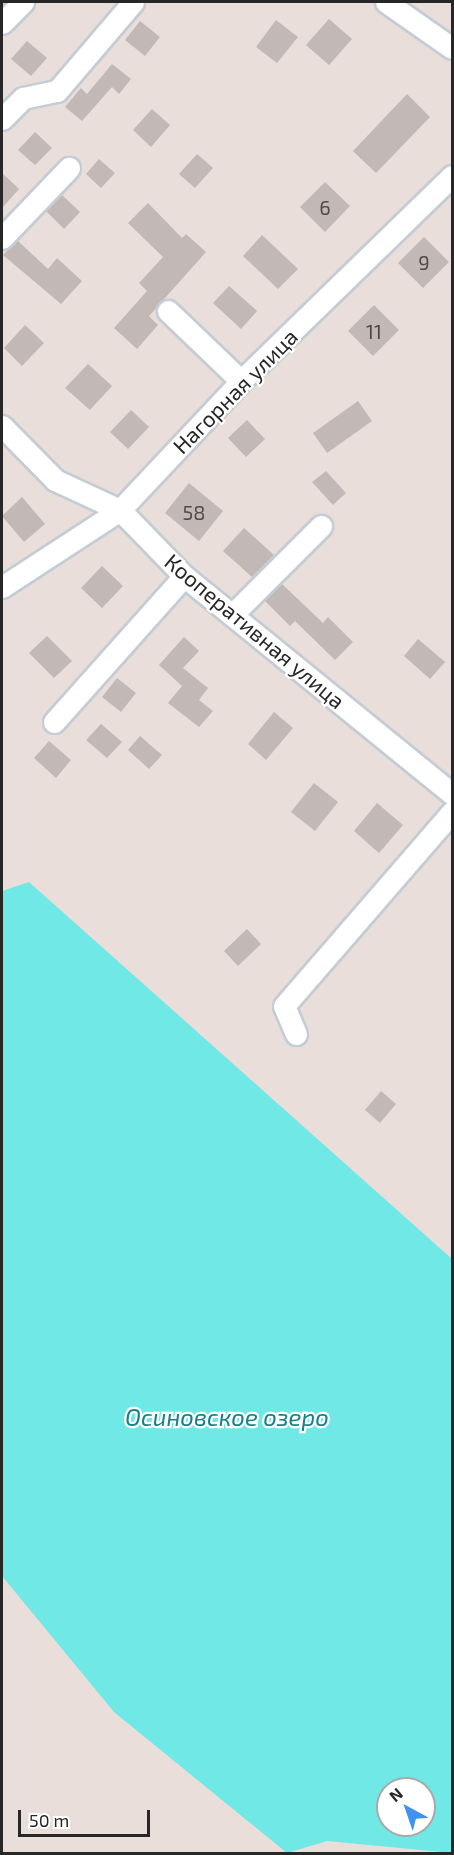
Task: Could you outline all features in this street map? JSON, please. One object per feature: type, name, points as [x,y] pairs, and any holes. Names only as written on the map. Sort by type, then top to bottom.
[{"type":"street","points":[[2,23],[23,2]]},
{"type":"street","points":[[2,119],[23,98],[57,91],[133,2]]},
{"type":"street","points":[[386,2],[453,48]]},
{"type":"street","points":[[2,238],[69,168]]},
{"type":"street","name":"Нагорная улица","points":[[2,587],[120,510],[241,381],[453,176]]},
{"type":"street","points":[[168,311],[241,381]]},
{"type":"street","name":"Кооперативная улица","points":[[2,426],[55,480],[120,510],[184,576],[453,794]]},
{"type":"street","points":[[232,615],[321,526]]},
{"type":"street","points":[[54,722],[184,576]]},
{"type":"street","points":[[296,1034],[284,1006],[453,812]]},
{"type":"water","name":"Осиновское озеро","points":[[29,882],[452,1259],[452,1853],[327,1841],[287,1853],[114,1712],[2,1576],[2,891]]},
{"type":"building","points":[[329,19],[352,39],[329,65],[306,45]]},
{"type":"building","points":[[276,20],[298,37],[277,63],[256,47]]},
{"type":"building","points":[[140,21],[160,37],[145,56],[125,40]]},
{"type":"building","points":[[27,41],[47,58],[31,76],[11,59]]},
{"type":"building","points":[[112,64],[131,79],[119,94],[112,87],[82,121],[65,107],[81,88],[87,94]]},
{"type":"building","points":[[407,94],[430,117],[376,173],[353,151]]},
{"type":"building","points":[[152,109],[170,125],[151,147],[133,130]]},
{"type":"building","points":[[35,132],[52,148],[35,165],[18,150]]},
{"type":"building","points":[[197,154],[213,168],[195,188],[179,174]]},
{"type":"building","points":[[99,159],[115,173],[101,188],[86,174]]},
{"type":"building","points":[[2,173],[19,189],[2,208]]},
{"type":"building","points":[[325,182],[350,206],[325,232],[300,207]]},
{"type":"building","points":[[62,195],[80,212],[64,229],[46,211]]},
{"type":"building","points":[[148,203],[182,238],[186,234],[206,252],[149,316],[158,325],[137,349],[114,328],[147,291],[139,283],[163,257],[128,223]]},
{"type":"building","points":[[262,235],[298,269],[278,289],[243,256]]},
{"type":"building","points":[[424,237],[449,262],[423,288],[398,263]]},
{"type":"building","points":[[17,240],[48,269],[57,258],[82,281],[61,304],[3,255]]},
{"type":"building","points":[[229,286],[257,311],[241,329],[213,303]]},
{"type":"building","points":[[374,305],[399,330],[373,356],[348,331]]},
{"type":"building","points":[[25,325],[44,343],[22,366],[4,348]]},
{"type":"building","points":[[88,364],[112,386],[90,410],[65,388]]},
{"type":"building","points":[[358,401],[372,421],[327,453],[313,433]]},
{"type":"building","points":[[131,410],[149,427],[128,449],[110,432]]},
{"type":"building","points":[[247,420],[265,439],[246,457],[228,438]]},
{"type":"building","points":[[326,471],[346,493],[333,505],[312,482]]},
{"type":"building","points":[[189,483],[223,511],[199,541],[165,513]]},
{"type":"building","points":[[22,497],[45,524],[24,542],[2,516]]},
{"type":"building","points":[[244,528],[274,555],[252,577],[223,551]]},
{"type":"building","points":[[102,566],[123,586],[102,608],[81,588]]},
{"type":"building","points":[[282,584],[323,623],[328,617],[353,642],[335,660],[295,621],[290,626],[265,601]]},
{"type":"building","points":[[47,636],[72,661],[54,678],[29,653]]},
{"type":"building","points":[[184,637],[199,651],[183,668],[208,688],[199,700],[213,711],[199,727],[168,703],[182,686],[159,665]]},
{"type":"building","points":[[418,639],[445,662],[430,679],[404,656]]},
{"type":"building","points":[[117,678],[136,693],[121,712],[102,697]]},
{"type":"building","points":[[274,712],[293,728],[266,760],[248,744]]},
{"type":"building","points":[[101,724],[122,742],[107,758],[86,740]]},
{"type":"building","points":[[140,736],[162,755],[149,769],[128,750]]},
{"type":"building","points":[[49,741],[71,760],[56,778],[34,758]]},
{"type":"building","points":[[314,783],[338,802],[315,831],[291,812]]},
{"type":"building","points":[[377,803],[403,825],[379,853],[354,831]]},
{"type":"building","points":[[247,929],[261,944],[238,966],[224,951]]},
{"type":"building","points":[[381,1091],[396,1104],[380,1123],[365,1110]]}]
